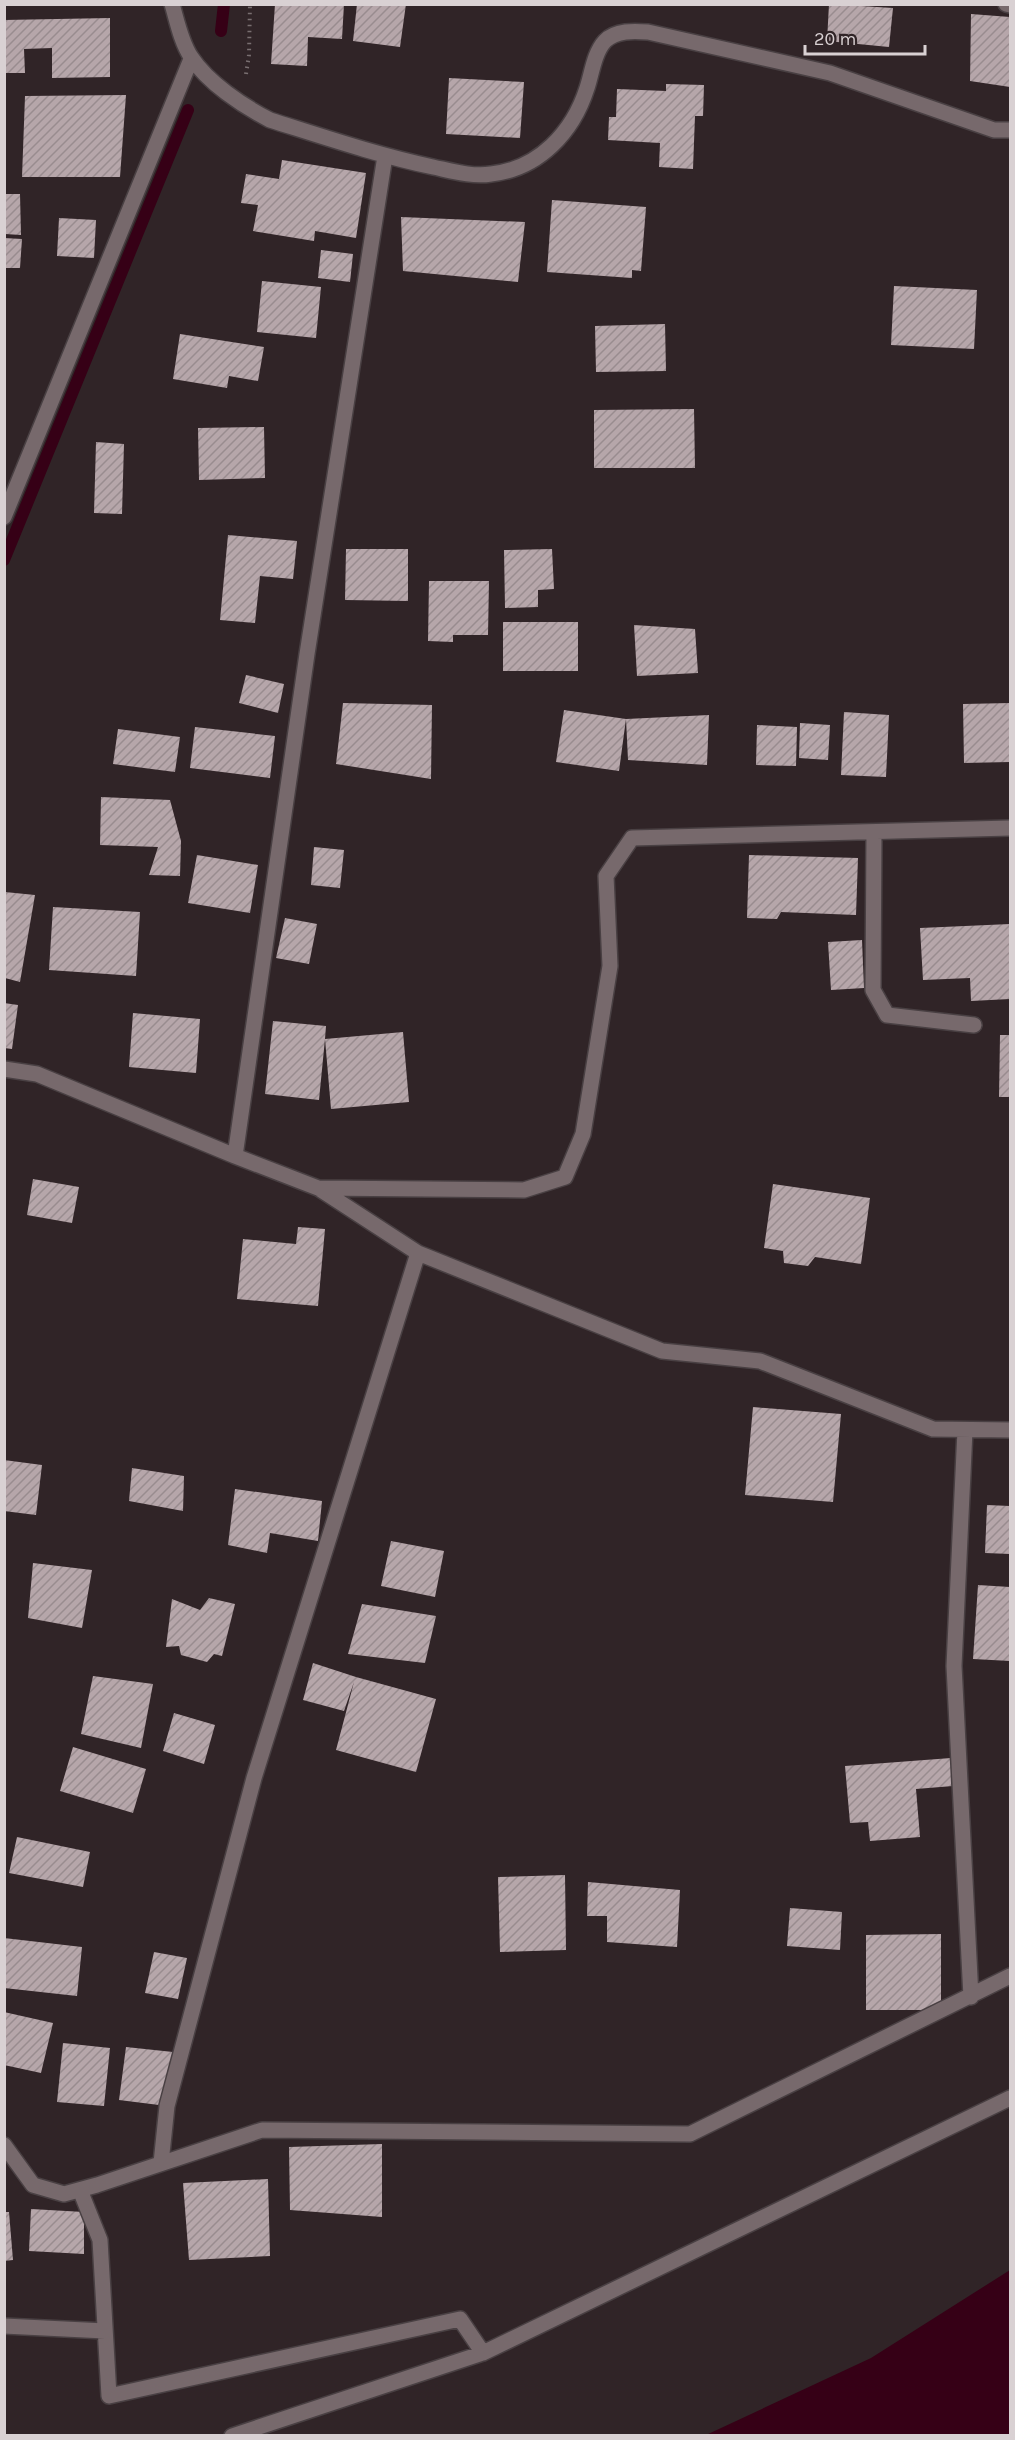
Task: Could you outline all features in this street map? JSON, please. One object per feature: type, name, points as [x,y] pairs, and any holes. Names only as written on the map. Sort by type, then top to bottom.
[{"type":"street","points":[[172,4],[191,59],[215,84],[240,104],[270,120],[385,156],[465,174],[490,175],[510,171],[529,163],[560,138],[582,104],[597,54],[606,41],[619,33],[632,31],[648,32],[830,73],[994,130],[1011,130]]},
{"type":"street","points":[[1006,4],[1011,5]]},
{"type":"street","points":[[4,517],[191,59]]},
{"type":"street","points":[[235,1156],[307,654],[385,156]]},
{"type":"street","points":[[318,1188],[524,1190],[565,1177],[583,1134],[610,966],[606,876],[632,838],[1011,828]]},
{"type":"street","points":[[874,831],[873,990],[887,1015],[974,1025]]},
{"type":"street","points":[[4,1069],[37,1074],[318,1188],[418,1253],[662,1351],[760,1361],[933,1429],[1011,1430]]},
{"type":"street","points":[[161,2163],[167,2106],[254,1778],[418,1253]]},
{"type":"street","points":[[965,1430],[954,1666],[971,1997]]},
{"type":"street","points":[[4,2145],[33,2185],[64,2194],[262,2130],[690,2134],[1011,1976]]},
{"type":"street","points":[[232,2436],[483,2353],[1011,2098]]},
{"type":"street","points":[[80,2190],[100,2240],[109,2396],[460,2319],[483,2353]]},
{"type":"street","points":[[4,2326],[105,2331]]},
{"type":"path","points":[[240,104],[249,55],[250,4]]},
{"type":"shaded area","points":[[1010,2270],[1010,2435],[706,2435],[871,2358]]},
{"type":"building","points":[[275,4],[344,4],[342,39],[308,37],[307,66],[271,64]]},
{"type":"building","points":[[357,4],[406,4],[400,47],[353,41]]},
{"type":"building","points":[[829,4],[893,8],[889,47],[827,41]]},
{"type":"building","points":[[971,14],[1010,17],[1010,87],[970,81]]},
{"type":"building","points":[[110,18],[110,77],[52,78],[52,48],[24,49],[25,73],[4,73],[4,20]]},
{"type":"building","points":[[449,78],[524,82],[520,138],[446,134]]},
{"type":"building","points":[[666,84],[704,85],[703,116],[695,116],[693,169],[659,167],[660,143],[608,140],[609,117],[616,117],[617,89],[666,91]]},
{"type":"building","points":[[126,95],[120,177],[22,177],[25,96]]},
{"type":"building","points":[[282,160],[366,173],[356,238],[315,231],[314,241],[253,231],[258,205],[241,203],[246,174],[279,179]]},
{"type":"building","points":[[5,194],[20,194],[21,235],[5,234]]},
{"type":"building","points":[[552,200],[646,207],[641,271],[632,270],[632,278],[547,272]]},
{"type":"building","points":[[401,217],[525,222],[518,282],[403,271]]},
{"type":"building","points":[[59,218],[96,220],[94,258],[57,256]]},
{"type":"building","points":[[4,238],[22,239],[20,268],[4,268]]},
{"type":"building","points":[[321,250],[353,254],[350,282],[318,278]]},
{"type":"building","points":[[262,281],[321,287],[316,338],[257,332]]},
{"type":"building","points":[[894,286],[977,290],[974,349],[891,345]]},
{"type":"building","points":[[665,324],[666,371],[596,372],[595,326]]},
{"type":"building","points":[[180,334],[264,347],[258,381],[229,376],[227,388],[173,379]]},
{"type":"building","points":[[694,409],[695,468],[594,468],[594,410]]},
{"type":"building","points":[[264,427],[265,478],[199,480],[198,428]]},
{"type":"building","points":[[96,442],[124,444],[122,514],[94,513]]},
{"type":"building","points":[[228,535],[297,541],[293,579],[260,576],[255,623],[220,620]]},
{"type":"building","points":[[346,549],[408,549],[408,601],[345,600]]},
{"type":"building","points":[[552,549],[554,589],[538,590],[538,607],[505,608],[504,550]]},
{"type":"building","points":[[429,581],[489,581],[488,635],[453,635],[453,642],[428,641]]},
{"type":"building","points":[[503,622],[578,622],[578,671],[503,671]]},
{"type":"building","points":[[634,625],[695,629],[698,673],[637,676]]},
{"type":"building","points":[[246,675],[284,684],[278,713],[239,703]]},
{"type":"building","points":[[343,703],[432,705],[431,779],[336,764]]},
{"type":"building","points":[[1010,703],[1010,762],[964,763],[963,704]]},
{"type":"building","points":[[564,710],[626,719],[619,771],[556,762]]},
{"type":"building","points":[[844,712],[889,715],[886,777],[841,775]]},
{"type":"building","points":[[709,715],[707,765],[628,760],[626,719]]},
{"type":"building","points":[[800,723],[830,725],[828,760],[799,758]]},
{"type":"building","points":[[757,725],[797,727],[796,766],[756,765]]},
{"type":"building","points":[[195,727],[275,736],[270,778],[190,768]]},
{"type":"building","points":[[118,729],[180,737],[175,772],[113,764]]},
{"type":"building","points":[[101,797],[170,800],[181,841],[180,876],[149,875],[158,847],[100,845]]},
{"type":"building","points":[[314,847],[344,850],[340,888],[311,885]]},
{"type":"building","points":[[197,855],[258,865],[250,913],[188,903]]},
{"type":"building","points":[[749,855],[858,858],[856,915],[781,912],[777,919],[747,918]]},
{"type":"building","points":[[5,892],[35,895],[20,982],[5,978]]},
{"type":"building","points":[[53,907],[140,912],[136,976],[49,970]]},
{"type":"building","points":[[285,918],[317,924],[309,964],[276,958]]},
{"type":"building","points":[[1010,924],[1010,999],[971,1001],[970,978],[923,980],[920,928]]},
{"type":"building","points":[[862,940],[864,988],[831,990],[828,942]]},
{"type":"building","points":[[4,1003],[18,1005],[12,1049],[4,1048]]},
{"type":"building","points":[[133,1013],[200,1019],[196,1073],[129,1067]]},
{"type":"building","points":[[273,1021],[326,1026],[319,1100],[265,1094]]},
{"type":"building","points":[[403,1032],[409,1102],[331,1109],[325,1039]]},
{"type":"building","points":[[1000,1035],[1010,1035],[1010,1097],[999,1097]]},
{"type":"building","points":[[33,1179],[79,1187],[72,1223],[27,1215]]},
{"type":"building","points":[[773,1184],[870,1198],[861,1264],[815,1257],[808,1266],[784,1263],[783,1251],[764,1248]]},
{"type":"building","points":[[298,1227],[325,1229],[318,1306],[237,1299],[243,1239],[296,1244]]},
{"type":"building","points":[[753,1407],[841,1414],[833,1502],[745,1495]]},
{"type":"building","points":[[4,1460],[42,1465],[36,1515],[4,1511]]},
{"type":"building","points":[[132,1468],[184,1476],[183,1511],[129,1501]]},
{"type":"building","points":[[235,1489],[322,1501],[318,1541],[270,1533],[267,1553],[228,1545]]},
{"type":"building","points":[[987,1505],[1010,1506],[1010,1554],[985,1553]]},
{"type":"building","points":[[391,1541],[444,1551],[435,1597],[381,1586]]},
{"type":"building","points":[[33,1563],[92,1570],[82,1628],[28,1618]]},
{"type":"building","points":[[978,1585],[1010,1587],[1010,1661],[973,1659]]},
{"type":"building","points":[[209,1598],[235,1604],[222,1656],[214,1654],[207,1662],[181,1655],[179,1646],[166,1647],[172,1599],[200,1610]]},
{"type":"building","points":[[362,1604],[436,1616],[425,1663],[348,1654]]},
{"type":"building","points":[[313,1663],[436,1699],[416,1772],[336,1750],[354,1682],[344,1711],[303,1700]]},
{"type":"building","points":[[93,1676],[153,1684],[141,1748],[81,1734]]},
{"type":"building","points":[[174,1713],[215,1725],[204,1764],[163,1751]]},
{"type":"building","points":[[73,1747],[146,1769],[133,1813],[60,1791]]},
{"type":"building","points":[[951,1758],[953,1786],[916,1789],[920,1837],[870,1841],[868,1822],[850,1823],[845,1766]]},
{"type":"building","points":[[17,1837],[90,1852],[83,1887],[9,1873]]},
{"type":"building","points":[[565,1875],[566,1950],[500,1952],[498,1877]]},
{"type":"building","points":[[588,1882],[680,1890],[677,1947],[607,1942],[607,1916],[587,1916]]},
{"type":"building","points":[[790,1908],[842,1912],[840,1950],[787,1946]]},
{"type":"building","points":[[941,1934],[941,2010],[866,2010],[866,1935]]},
{"type":"building","points":[[4,1938],[82,1947],[77,1996],[4,1988]]},
{"type":"building","points":[[154,1952],[187,1958],[178,1999],[145,1993]]},
{"type":"building","points":[[4,2012],[53,2023],[41,2073],[4,2065]]},
{"type":"building","points":[[63,2043],[110,2048],[104,2106],[57,2102]]},
{"type":"building","points":[[126,2047],[173,2052],[167,2106],[119,2100]]},
{"type":"building","points":[[382,2144],[382,2217],[290,2210],[289,2147]]},
{"type":"building","points":[[268,2179],[270,2256],[189,2260],[183,2183]]},
{"type":"building","points":[[31,2209],[84,2212],[84,2254],[29,2251]]},
{"type":"building","points":[[4,2212],[9,2212],[13,2260],[4,2261]]},
{"type":"waterway","points":[[221,31],[224,4]]},
{"type":"waterway","points":[[4,560],[188,110]]}]
